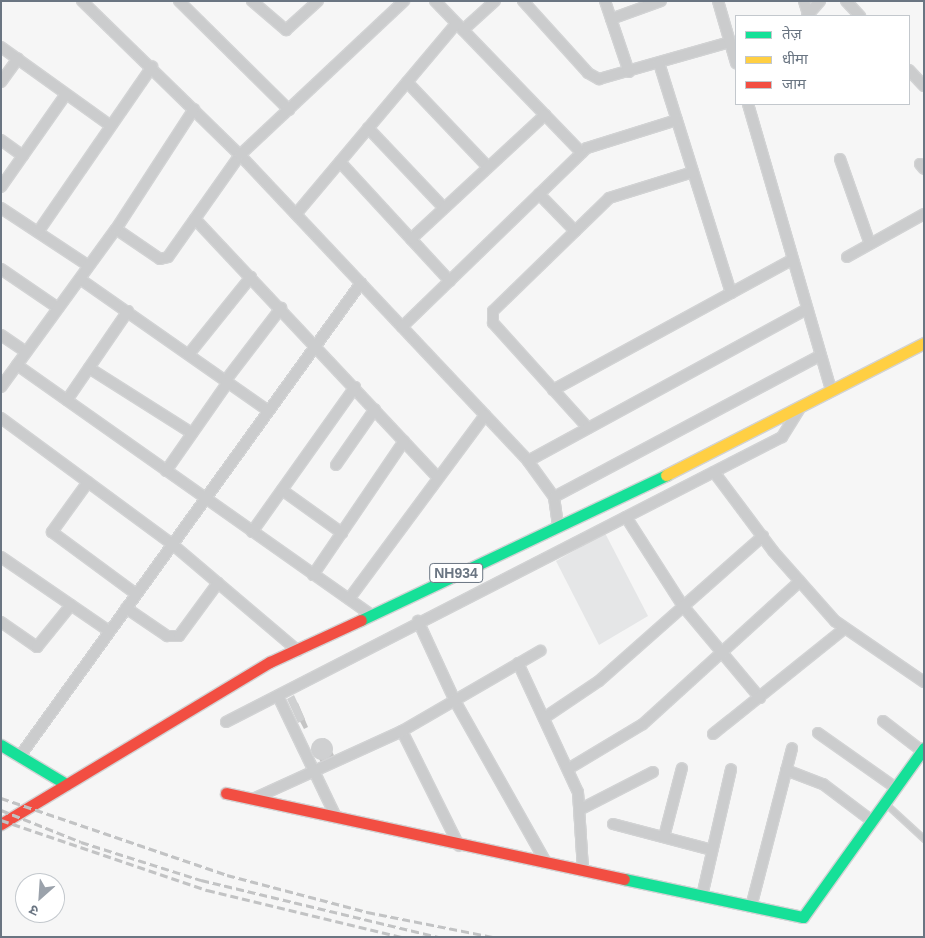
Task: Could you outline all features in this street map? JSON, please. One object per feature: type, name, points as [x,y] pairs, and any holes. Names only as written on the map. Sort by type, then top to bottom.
[{"type":"main road","name":"NH934","points":[[1,824],[270,662],[374,616],[411,593],[558,527],[924,343]]},
{"type":"main road","points":[[1,745],[66,784]]},
{"type":"main road","points":[[226,793],[460,847],[545,861],[751,907],[806,916],[923,750]]},
{"type":"street","points":[[82,1],[152,67],[240,155],[528,461],[554,497],[558,527]]},
{"type":"street","points":[[180,1],[289,110]]},
{"type":"street","points":[[252,1],[286,30],[318,1]]},
{"type":"street","points":[[116,229],[164,260],[240,155],[404,1]]},
{"type":"street","points":[[435,1],[582,153]]},
{"type":"street","points":[[296,214],[407,82],[460,27],[495,1]]},
{"type":"street","points":[[523,1],[592,77],[629,72],[730,42]]},
{"type":"street","points":[[605,1],[629,72]]},
{"type":"street","points":[[611,19],[661,1]]},
{"type":"street","points":[[718,1],[735,60]]},
{"type":"street","points":[[804,1],[808,15]]},
{"type":"street","points":[[808,15],[820,1]]},
{"type":"street","points":[[846,1],[859,15]]},
{"type":"street","points":[[1,47],[111,126]]},
{"type":"street","points":[[1,82],[18,59]]},
{"type":"street","points":[[659,64],[731,293]]},
{"type":"street","points":[[38,232],[152,67]]},
{"type":"street","points":[[910,71],[924,86]]},
{"type":"street","points":[[407,82],[488,167]]},
{"type":"street","points":[[1,187],[66,94]]},
{"type":"street","points":[[748,105],[819,356],[831,390]]},
{"type":"street","points":[[1,387],[116,229],[194,110]]},
{"type":"street","points":[[411,239],[544,115]]},
{"type":"street","points":[[402,327],[582,153],[594,145],[676,120]]},
{"type":"street","points":[[368,128],[444,208]]},
{"type":"street","points":[[1,140],[23,156]]},
{"type":"street","points":[[840,159],[870,244]]},
{"type":"street","points":[[340,162],[450,281]]},
{"type":"street","points":[[588,428],[492,317],[497,306],[614,195],[693,172]]},
{"type":"street","points":[[538,194],[575,231]]},
{"type":"street","points":[[1,208],[89,266]]},
{"type":"street","points":[[847,257],[924,214]]},
{"type":"street","points":[[195,219],[316,345],[438,478]]},
{"type":"street","points":[[554,390],[793,259]]},
{"type":"street","points":[[1,269],[58,308]]},
{"type":"street","points":[[189,354],[251,277]]},
{"type":"street","points":[[80,279],[128,310],[267,410]]},
{"type":"street","points":[[20,756],[267,410],[361,283]]},
{"type":"street","points":[[166,471],[227,381],[281,308]]},
{"type":"street","points":[[66,400],[128,310]]},
{"type":"street","points":[[528,461],[807,310]]},
{"type":"street","points":[[1,335],[26,352]]},
{"type":"street","points":[[554,497],[819,356]]},
{"type":"street","points":[[17,365],[368,613]]},
{"type":"street","points":[[89,368],[192,434]]},
{"type":"street","points":[[252,532],[354,387]]},
{"type":"street","points":[[226,722],[418,621],[782,437],[802,405]]},
{"type":"street","points":[[336,465],[375,409]]},
{"type":"street","points":[[349,599],[485,416]]},
{"type":"street","points":[[1,418],[172,544],[298,651]]},
{"type":"street","points":[[313,575],[404,441]]},
{"type":"street","points":[[714,472],[800,581],[844,628],[924,682]]},
{"type":"street","points":[[88,482],[52,532],[136,594]]},
{"type":"street","points":[[282,490],[342,533]]},
{"type":"street","points":[[626,517],[683,606],[760,698]]},
{"type":"street","points":[[544,718],[590,688],[763,536]]},
{"type":"street","points":[[1,557],[109,632]]},
{"type":"street","points":[[568,769],[643,724],[800,581]]},
{"type":"street","points":[[126,608],[167,636],[179,636],[218,583]]},
{"type":"street","points":[[1,622],[37,647],[71,605]]},
{"type":"street","points":[[418,621],[455,701],[545,861]]},
{"type":"street","points":[[713,734],[760,698],[844,628]]},
{"type":"street","points":[[253,799],[402,731],[540,651]]},
{"type":"street","points":[[518,663],[568,769],[581,809],[583,869]]},
{"type":"street","points":[[278,696],[336,817]]},
{"type":"street","points":[[883,721],[923,750]]},
{"type":"street","points":[[402,731],[460,847]]},
{"type":"street","points":[[818,733],[896,788]]},
{"type":"street","points":[[751,907],[792,748]]},
{"type":"street","points":[[664,837],[682,768]]},
{"type":"street","points":[[702,896],[731,769]]},
{"type":"street","points":[[786,770],[823,784],[872,821]]},
{"type":"street","points":[[581,809],[653,772]]},
{"type":"street","points":[[613,824],[712,850]]},
{"type":"lane","points":[[885,803],[924,839]]},
{"type":"shaded area","points":[[605,533],[648,616],[599,645],[556,561]]},
{"type":"building","points":[[294,695],[305,719],[298,723],[287,699]]},
{"type":"building","points":[[322,738],[332,745],[333,749],[326,759],[322,760],[312,753],[311,749],[318,739]]},
{"type":"railway","points":[[1,798],[227,875],[367,912],[493,937]]},
{"type":"railway","points":[[1,810],[81,842],[201,880],[439,937]]},
{"type":"railway","points":[[1,820],[207,890],[402,937]]},
{"type":"traffic: fast","points":[[361,620],[666,475]]},
{"type":"traffic: fast","points":[[1,745],[66,784]]},
{"type":"traffic: fast","points":[[624,879],[803,917],[924,748]]},
{"type":"traffic: slow","points":[[666,475],[924,343]]},
{"type":"traffic: jam","points":[[1,824],[270,662],[361,620]]},
{"type":"traffic: jam","points":[[226,793],[624,879]]}]
